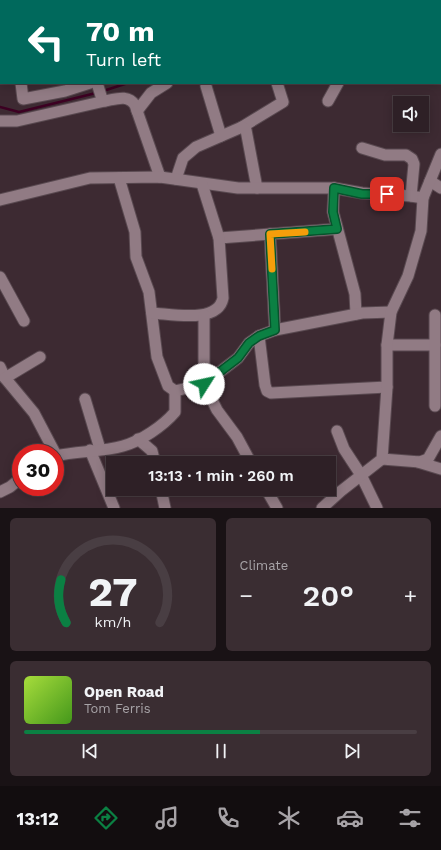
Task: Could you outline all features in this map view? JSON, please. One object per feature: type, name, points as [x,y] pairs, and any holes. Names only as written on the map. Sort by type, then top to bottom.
[{"type":"street","points":[[21,84],[23,99],[62,87],[98,89],[132,100],[160,176]]},
{"type":"street","points":[[137,111],[151,93],[165,84]]},
{"type":"street","points":[[176,179],[183,158],[196,147],[242,127],[283,102],[277,84]]},
{"type":"street","points":[[328,101],[337,84]]},
{"type":"street","points":[[206,86],[221,136]]},
{"type":"street","points":[[0,121],[17,121],[98,89]]},
{"type":"street","points":[[242,127],[246,130],[257,188]]},
{"type":"street","points":[[362,148],[385,155],[406,155],[412,159],[414,164],[411,196]]},
{"type":"street","points":[[382,459],[387,387],[387,345],[391,312],[408,276],[421,231],[423,198],[441,159],[441,154]]},
{"type":"street","points":[[0,200],[90,178],[160,176],[202,184],[238,188],[334,188],[362,194],[411,196],[423,198]]},
{"type":"street","points":[[64,453],[123,446],[138,439],[168,420],[175,412],[175,392],[168,386],[157,357],[152,313],[146,281],[136,257],[135,232],[119,178]]},
{"type":"street","points":[[430,182],[441,188]]},
{"type":"street","points":[[152,313],[204,315],[219,308],[223,298],[219,238],[202,184]]},
{"type":"street","points":[[334,188],[333,212],[355,294],[356,314]]},
{"type":"street","points":[[219,238],[337,229]]},
{"type":"street","points":[[270,234],[275,330]]},
{"type":"street","points":[[0,277],[24,321]]},
{"type":"street","points":[[175,392],[204,384],[238,358],[249,343],[259,336],[275,330],[356,314],[391,312]]},
{"type":"street","points":[[204,315],[204,384],[217,410],[236,437],[246,456]]},
{"type":"street","points":[[435,315],[435,406]]},
{"type":"street","points":[[259,336],[265,385],[267,391],[271,393],[387,387]]},
{"type":"street","points":[[387,345],[435,344]]},
{"type":"street","points":[[5,378],[40,357]]},
{"type":"street","points":[[0,367],[5,378],[34,413],[50,444]]},
{"type":"street","points":[[85,399],[95,450],[114,508]]},
{"type":"street","points":[[337,432],[344,449],[361,475],[377,508]]},
{"type":"street","points":[[418,462],[428,459],[441,436]]},
{"type":"street","points":[[138,439],[152,451],[153,456]]},
{"type":"street","points":[[322,508],[382,459],[418,462],[441,469]]},
{"type":"street","points":[[0,492],[12,485]]},
{"type":"street","points":[[162,496],[165,508]]},
{"type":"street","points":[[270,496],[277,508]]},
{"type":"waterway","points":[[103,91],[125,84]]},
{"type":"waterway","points":[[0,107],[19,112],[96,93]]},
{"type":"slow traffic","points":[[272,269],[270,234],[305,232]]},
{"type":"route","points":[[204,384],[238,358],[249,343],[259,336],[275,330],[270,234],[337,229],[333,212],[334,188],[362,194],[387,194]]}]
